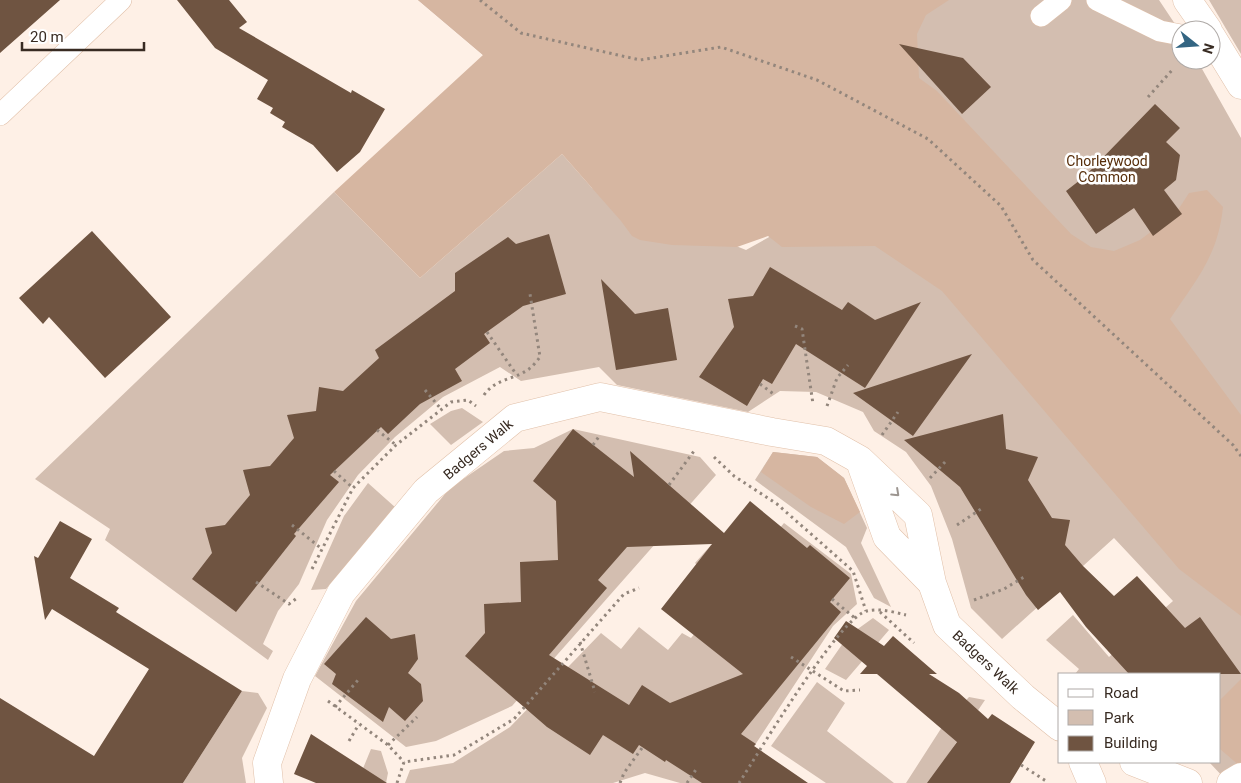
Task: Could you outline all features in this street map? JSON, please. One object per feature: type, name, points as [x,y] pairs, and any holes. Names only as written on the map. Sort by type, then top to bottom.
[{"type":"street","points":[[1187,0],[1200,20]]},
{"type":"street","points":[[1221,53],[1241,85]]},
{"type":"street","name":"Badgers Walk","points":[[269,783],[267,763],[297,679],[348,586],[426,491],[514,418],[600,397],[826,441],[868,452],[918,515],[932,583],[947,625],[1023,697],[1058,725]]},
{"type":"street","name":"Badgers Walk","points":[[868,452],[887,537],[932,583]]},
{"type":"street","points":[[1083,763],[1092,783]]},
{"type":"street","points":[[1137,763],[1188,783]]},
{"type":"street","points":[[1231,783],[1241,776]]},
{"type":"lane","points":[[0,115],[121,0]]},
{"type":"lane","points":[[1041,16],[1061,0]]},
{"type":"lane","points":[[1098,0],[1160,31],[1171,33]]},
{"type":"path","points":[[480,0],[521,33],[640,60],[721,47],[817,80],[928,139],[1001,206],[1033,260],[1233,445],[1241,456]]},
{"type":"path","points":[[1148,96],[1171,70]]},
{"type":"path","points":[[477,406],[489,388],[528,370],[540,357],[530,294]]},
{"type":"path","points":[[795,326],[802,329],[813,405]]},
{"type":"path","points":[[487,332],[516,374]]},
{"type":"path","points":[[827,406],[837,378],[848,365]]},
{"type":"path","points":[[760,384],[780,400]]},
{"type":"path","points":[[424,390],[441,409]]},
{"type":"path","points":[[311,575],[322,548],[353,488],[396,445],[441,409],[451,402],[468,400],[506,425]]},
{"type":"path","points":[[868,452],[898,412]]},
{"type":"path","points":[[377,430],[396,445]]},
{"type":"path","points":[[669,485],[698,447],[688,445]]},
{"type":"path","points":[[712,456],[734,476],[777,504],[853,571],[866,611]]},
{"type":"path","points":[[929,480],[946,461]]},
{"type":"path","points":[[334,471],[353,488]]},
{"type":"path","points":[[952,528],[984,507]]},
{"type":"path","points":[[292,525],[322,548]]},
{"type":"path","points":[[970,602],[1004,589],[1024,577]]},
{"type":"path","points":[[256,582],[289,604],[300,596]]},
{"type":"path","points":[[404,762],[454,755],[514,719],[624,594],[639,588]]},
{"type":"path","points":[[832,599],[856,619]]},
{"type":"path","points":[[739,783],[812,672],[846,627],[866,611],[892,612],[947,625]]},
{"type":"path","points":[[580,642],[595,692]]},
{"type":"path","points":[[790,657],[844,691],[860,690]]},
{"type":"path","points":[[297,679],[388,745],[404,762]]},
{"type":"path","points":[[335,707],[358,680]]},
{"type":"path","points":[[388,745],[417,717]]},
{"type":"path","points":[[349,741],[359,724]]},
{"type":"path","points":[[620,783],[624,773],[642,748]]},
{"type":"path","points":[[397,783],[404,762]]},
{"type":"path","points":[[1021,765],[1046,781]]},
{"type":"path","points":[[687,783],[698,768]]},
{"type":"green space","name":"Chorleywood Common","points":[[418,0],[1159,0],[1172,20],[1171,70],[1203,70],[1241,138],[1241,526],[1033,286],[483,55]]},
{"type":"green space","points":[[1209,0],[1241,0],[1241,54],[1221,20]]},
{"type":"green space","points":[[562,154],[592,188],[746,250],[818,210],[871,161],[1241,540],[1241,769],[1225,779],[1210,763],[1221,763],[1221,673],[1076,673],[1079,669],[1046,640],[1073,615],[1109,657],[1173,601],[1114,538],[1002,639],[971,608],[952,539],[931,486],[906,452],[874,431],[863,412],[816,392],[780,391],[748,412],[617,385],[599,367],[521,381],[500,367],[443,397],[395,437],[358,475],[327,520],[299,584],[278,611],[263,644],[273,651],[268,660],[105,540],[110,529],[35,479],[334,192],[420,278]]},
{"type":"green space","points":[[462,408],[483,422],[451,445],[430,424],[451,411]]},
{"type":"green space","points":[[573,429],[700,457],[716,475],[512,706],[436,741],[406,747],[315,676],[356,601],[450,488],[504,451],[534,448]]},
{"type":"green space","points":[[773,452],[817,457],[844,478],[867,528],[861,543],[891,607],[874,598],[846,547],[755,480]]},
{"type":"green space","points":[[368,483],[396,508],[326,589],[311,590],[344,516]]},
{"type":"green space","points":[[784,523],[851,574],[857,604],[833,626],[730,783],[680,783],[645,773],[613,783],[405,783],[410,770],[453,763],[510,727],[601,633],[621,649],[639,627],[668,650],[682,633],[691,638],[730,592],[695,563],[711,545],[745,571]]},
{"type":"green space","points":[[873,618],[889,630],[846,680],[825,669],[848,636]]},
{"type":"green space","points":[[817,682],[845,703],[827,731],[894,783],[826,783],[771,746]]},
{"type":"green space","points":[[242,691],[258,693],[267,708],[242,758],[246,783],[183,783]]},
{"type":"green space","points":[[969,697],[985,700],[929,783],[906,783],[942,727]]},
{"type":"green space","points":[[371,749],[381,751],[388,773],[386,783],[357,783]]},
{"type":"shaded area","name":"Chorleywood Common","points":[[418,0],[949,0],[926,15],[917,34],[919,78],[937,91],[1071,234],[1091,247],[1114,251],[1140,240],[1176,213],[1189,193],[1207,190],[1223,207],[1216,240],[1204,267],[1170,319],[1241,415],[1241,616],[1179,569],[942,291],[875,246],[782,247],[768,236],[737,247],[672,245],[640,240],[632,236],[562,154],[420,278],[334,192],[483,55]]},
{"type":"shaded area","points":[[773,452],[817,457],[844,478],[860,512],[844,524],[811,507],[761,472]]},
{"type":"shaded area","points":[[1241,679],[1241,767],[1221,750],[1221,699]]},
{"type":"building","points":[[0,0],[60,0],[0,53]]},
{"type":"building","points":[[177,0],[229,0],[247,22],[239,28],[351,93],[352,90],[385,109],[360,152],[337,172],[313,145],[282,127],[285,122],[270,113],[273,108],[257,99],[268,80],[215,48]]},
{"type":"building","points":[[899,44],[963,58],[991,87],[962,114]]},
{"type":"building","points":[[1155,104],[1180,128],[1166,142],[1180,155],[1176,180],[1164,190],[1182,214],[1153,236],[1134,208],[1096,234],[1066,191],[1084,177]]},
{"type":"building","points":[[92,231],[171,317],[105,378],[49,317],[43,324],[19,298]]},
{"type":"building","points":[[549,234],[566,294],[523,306],[484,334],[490,343],[455,369],[462,381],[420,404],[388,434],[381,427],[330,475],[339,482],[294,534],[296,536],[236,612],[192,579],[212,553],[205,528],[225,525],[250,495],[243,470],[270,466],[294,438],[287,415],[316,411],[319,387],[343,391],[379,358],[375,350],[455,291],[455,273],[508,237],[516,244]]},
{"type":"building","points":[[770,267],[842,310],[848,302],[875,320],[921,302],[865,388],[796,344],[772,384],[763,379],[747,406],[699,377],[734,327],[728,299],[753,296]]},
{"type":"building","points":[[601,279],[635,314],[668,308],[677,360],[616,370]]},
{"type":"building","points":[[972,354],[913,436],[853,393]]},
{"type":"building","points":[[1003,414],[1006,449],[1038,457],[1028,480],[1052,518],[1070,520],[1065,545],[1083,566],[1114,596],[1137,576],[1185,628],[1200,617],[1241,674],[1128,673],[1086,627],[1060,592],[1038,610],[1026,595],[960,487],[904,440]]},
{"type":"building","points":[[573,429],[634,477],[630,451],[724,533],[750,501],[807,548],[810,545],[850,578],[830,602],[841,612],[741,734],[756,744],[754,746],[808,783],[702,783],[639,745],[633,754],[603,735],[590,755],[547,727],[465,656],[485,633],[484,604],[521,602],[520,562],[558,560],[556,501],[533,481]],"holes":[[[712,544],[661,609],[743,674],[670,703],[642,685],[629,705],[549,655],[607,588],[598,580],[627,547]]]},
{"type":"building","points":[[60,521],[92,539],[70,578],[119,608],[116,612],[242,691],[183,783],[0,783],[0,698],[94,756],[149,669],[52,609],[45,620],[34,556],[38,558]]},
{"type":"building","points":[[366,617],[391,639],[415,634],[418,659],[408,673],[421,684],[423,701],[405,721],[389,707],[383,722],[332,684],[336,674],[324,664]]},
{"type":"building","points":[[846,621],[884,646],[893,636],[937,674],[929,674],[959,693],[988,719],[992,714],[1035,742],[1010,783],[927,783],[957,742],[877,674],[860,674],[867,666],[834,638]]},
{"type":"building","points":[[311,734],[387,783],[316,783],[294,774]]}]
